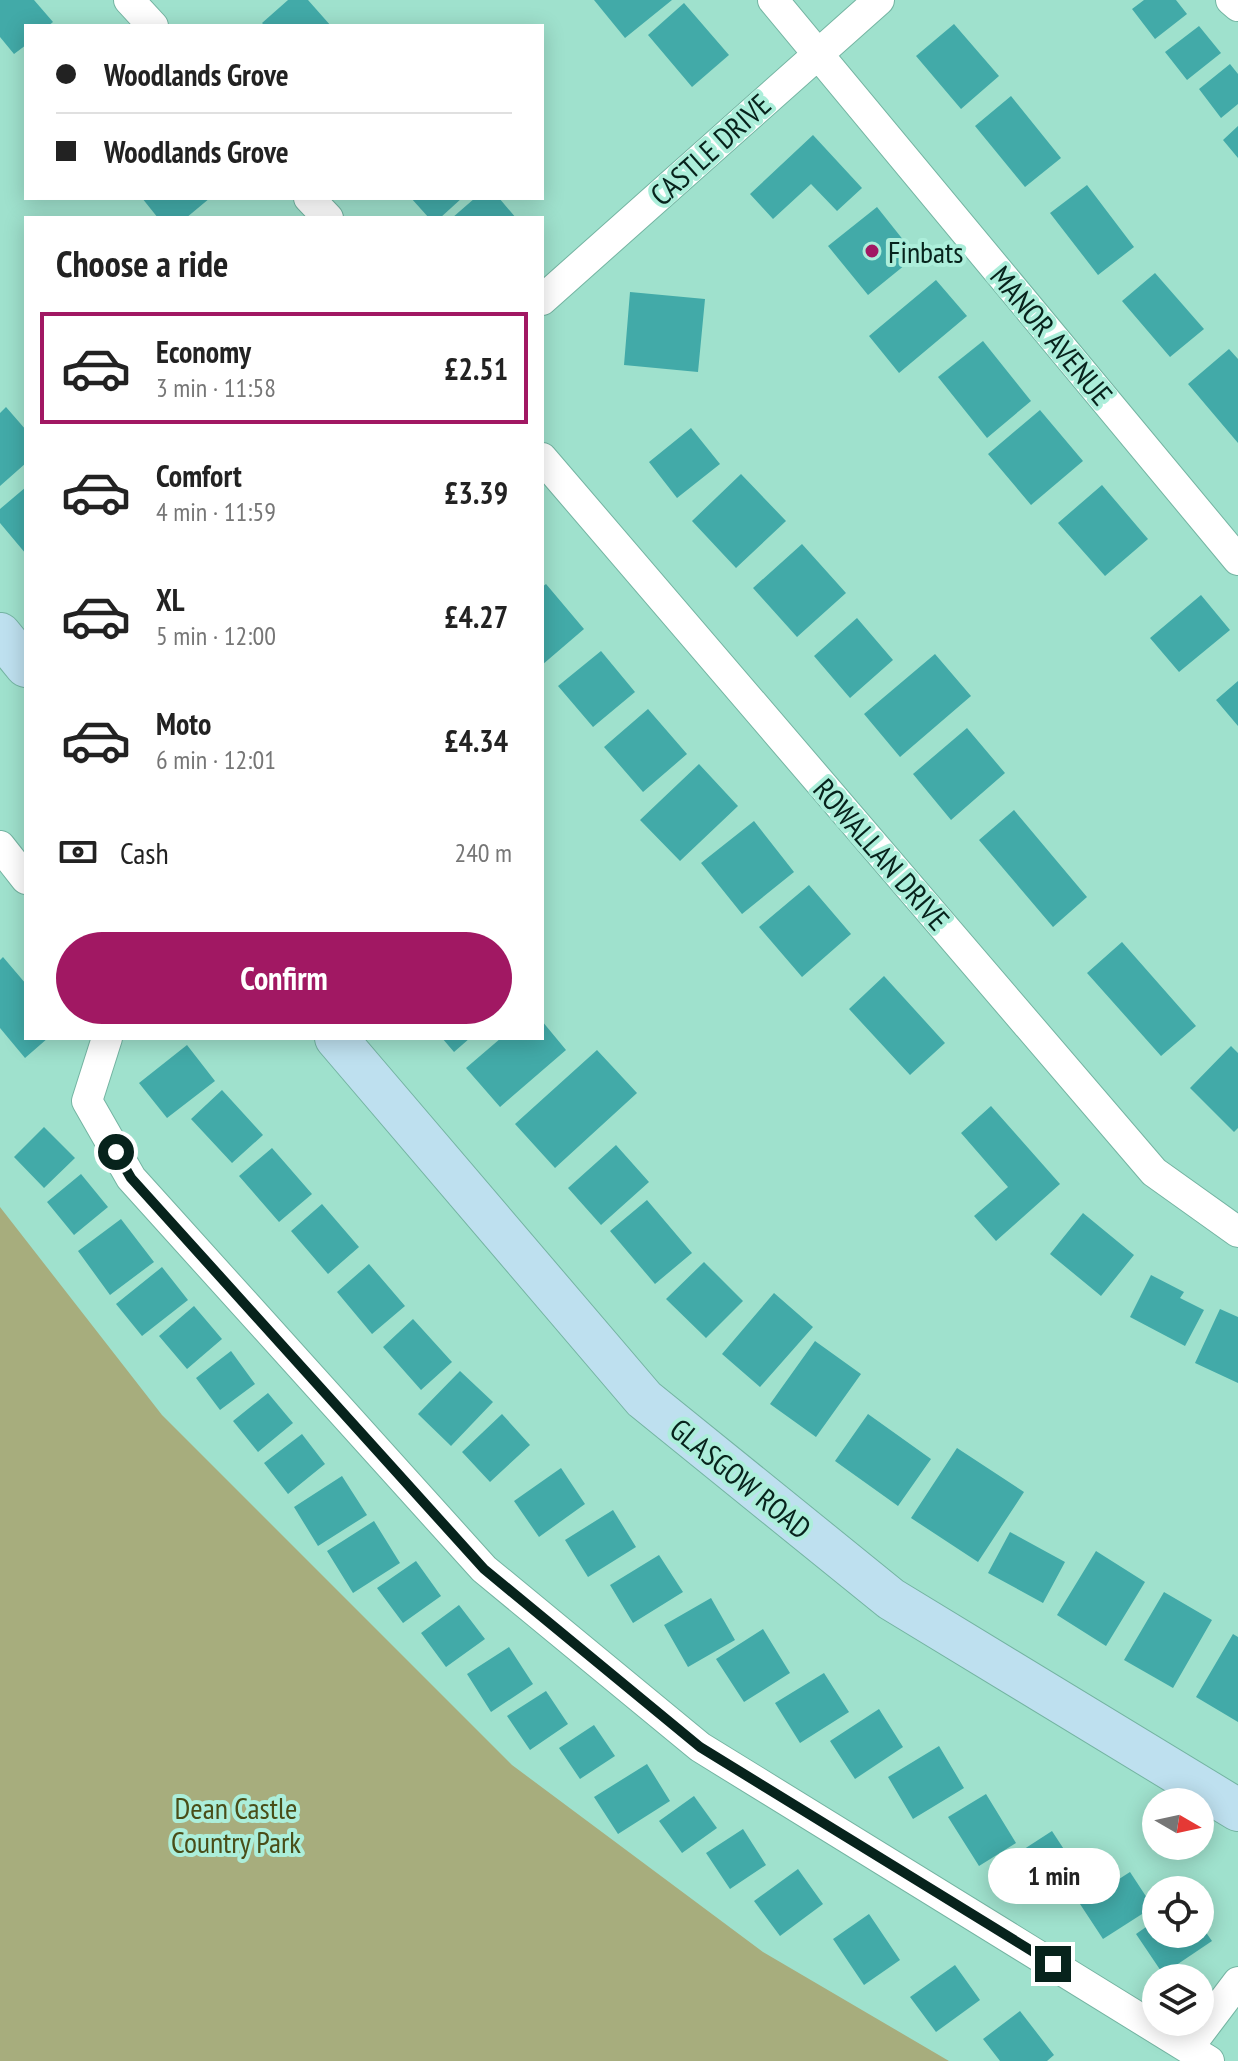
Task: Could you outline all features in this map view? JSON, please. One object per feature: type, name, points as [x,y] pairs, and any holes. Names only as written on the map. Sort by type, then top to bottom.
[{"type":"main road","name":"GLASGOW ROAD","points":[[338,1040],[644,1399],[891,1599],[1238,1810]]},
{"type":"street","points":[[129,0],[151,24]]},
{"type":"street","name":"MANOR AVENUE","points":[[773,0],[1238,560]]},
{"type":"street","name":"CASTLE DRIVE","points":[[544,298],[879,0]]},
{"type":"street","points":[[1231,0],[1238,6]]},
{"type":"street","points":[[311,200],[326,216]]},
{"type":"street","name":"ROWALLAN DRIVE","points":[[544,460],[1154,1172],[1238,1232]]},
{"type":"street","points":[[0,846],[24,876]]},
{"type":"street","points":[[106,1040],[87,1101],[131,1178],[484,1569],[700,1747],[1199,2054],[1238,1982]]},
{"type":"green space","name":"Dean Castle Country Park","points":[[0,1207],[162,1415],[512,1765],[763,1952],[949,2061],[0,2061]]},
{"type":"building","points":[[0,0],[34,0],[53,22],[24,24],[24,46],[14,54],[0,37]]},
{"type":"building","points":[[288,0],[308,0],[329,24],[263,24]]},
{"type":"building","points":[[594,0],[672,0],[625,38]]},
{"type":"building","points":[[1144,0],[1176,0],[1187,14],[1155,39],[1132,9]]},
{"type":"building","points":[[684,3],[729,55],[692,87],[648,35]]},
{"type":"building","points":[[954,24],[999,76],[961,109],[916,56]]},
{"type":"building","points":[[1199,26],[1221,53],[1187,80],[1165,52]]},
{"type":"building","points":[[1230,64],[1238,74],[1238,104],[1221,118],[1199,89]]},
{"type":"building","points":[[1011,96],[1061,158],[1025,187],[975,126]]},
{"type":"building","points":[[1238,126],[1238,158],[1223,140]]},
{"type":"building","points":[[813,135],[862,188],[837,211],[811,184],[773,219],[750,194]]},
{"type":"building","points":[[1087,185],[1134,247],[1098,275],[1050,213]]},
{"type":"building","points":[[144,200],[208,200],[188,216],[156,216]]},
{"type":"building","points":[[413,200],[460,200],[442,216],[427,216]]},
{"type":"building","points":[[473,200],[501,200],[514,216],[454,216]]},
{"type":"building","name":"Finbats","points":[[877,207],[916,256],[868,295],[828,246]]},
{"type":"building","points":[[1155,273],[1204,329],[1170,357],[1122,301]]},
{"type":"building","points":[[936,280],[967,316],[899,373],[869,336]]},
{"type":"building","points":[[630,292],[705,299],[698,372],[624,365]]},
{"type":"building","points":[[983,341],[1031,401],[987,438],[938,377]]},
{"type":"building","points":[[1229,349],[1238,359],[1238,443],[1188,384]]},
{"type":"building","points":[[6,407],[24,428],[24,465],[0,486],[0,413]]},
{"type":"building","points":[[1040,410],[1083,461],[1031,505],[988,454]]},
{"type":"building","points":[[691,428],[720,464],[677,498],[649,462]]},
{"type":"building","points":[[741,474],[786,521],[736,568],[692,521]]},
{"type":"building","points":[[1102,485],[1148,539],[1105,576],[1058,523]]},
{"type":"building","points":[[24,489],[24,552],[0,523],[0,509]]},
{"type":"building","points":[[802,544],[846,593],[797,637],[753,588]]},
{"type":"building","points":[[546,584],[584,629],[544,663]]},
{"type":"building","points":[[1201,595],[1230,630],[1179,672],[1150,638]]},
{"type":"building","points":[[857,618],[893,660],[850,698],[814,656]]},
{"type":"building","points":[[601,651],[635,692],[593,727],[558,686]]},
{"type":"building","points":[[935,654],[971,696],[900,757],[864,714]]},
{"type":"building","points":[[1238,681],[1238,726],[1216,700]]},
{"type":"building","points":[[648,709],[687,754],[643,792],[604,747]]},
{"type":"building","points":[[967,728],[1005,773],[951,820],[913,774]]},
{"type":"building","points":[[699,764],[738,806],[680,861],[640,820]]},
{"type":"building","points":[[1014,810],[1087,897],[1053,927],[979,840]]},
{"type":"building","points":[[754,821],[794,872],[742,914],[701,863]]},
{"type":"building","points":[[809,885],[851,934],[802,977],[759,927]]},
{"type":"building","points":[[1122,942],[1196,1026],[1161,1056],[1087,973]]},
{"type":"building","points":[[3,957],[24,982],[24,1040],[46,1040],[25,1058],[0,1028],[0,960]]},
{"type":"building","points":[[884,976],[945,1043],[910,1075],[849,1009]]},
{"type":"building","points":[[544,1023],[566,1050],[500,1107],[466,1068],[499,1040],[544,1040]]},
{"type":"building","points":[[444,1040],[468,1040],[454,1052]]},
{"type":"building","points":[[187,1045],[215,1081],[167,1118],[139,1083]]},
{"type":"building","points":[[1231,1046],[1238,1053],[1238,1128],[1234,1132],[1190,1088]]},
{"type":"building","points":[[597,1050],[637,1093],[555,1168],[515,1124]]},
{"type":"building","points":[[222,1090],[263,1135],[232,1163],[191,1119]]},
{"type":"building","points":[[991,1106],[1060,1184],[996,1241],[974,1216],[1008,1187],[961,1133]]},
{"type":"building","points":[[44,1127],[75,1158],[44,1188],[14,1157]]},
{"type":"building","points":[[616,1145],[649,1182],[601,1225],[568,1188]]},
{"type":"building","points":[[272,1148],[312,1194],[279,1222],[239,1176]]},
{"type":"building","points":[[81,1174],[108,1207],[74,1235],[47,1202]]},
{"type":"building","points":[[647,1200],[692,1253],[655,1284],[610,1231]]},
{"type":"building","points":[[322,1204],[359,1247],[328,1274],[291,1231]]},
{"type":"building","points":[[1083,1213],[1134,1255],[1101,1296],[1050,1254]]},
{"type":"building","points":[[121,1219],[154,1262],[110,1295],[78,1251]]},
{"type":"building","points":[[704,1262],[743,1301],[706,1338],[666,1299]]},
{"type":"building","points":[[369,1264],[405,1306],[372,1334],[337,1292]]},
{"type":"building","points":[[162,1267],[188,1300],[142,1336],[116,1304]]},
{"type":"building","points":[[1151,1275],[1184,1292],[1180,1298],[1204,1310],[1185,1346],[1130,1317]]},
{"type":"building","points":[[774,1293],[813,1327],[760,1387],[722,1354]]},
{"type":"building","points":[[194,1306],[222,1339],[187,1369],[159,1336]]},
{"type":"building","points":[[1220,1309],[1238,1317],[1238,1383],[1195,1363]]},
{"type":"building","points":[[413,1319],[452,1362],[421,1390],[383,1347]]},
{"type":"building","points":[[815,1341],[861,1374],[816,1437],[770,1404]]},
{"type":"building","points":[[231,1351],[255,1384],[220,1410],[196,1378]]},
{"type":"building","points":[[460,1371],[493,1402],[451,1446],[418,1414]]},
{"type":"building","points":[[268,1393],[293,1423],[258,1452],[233,1421]]},
{"type":"building","points":[[502,1414],[530,1445],[490,1482],[462,1452]]},
{"type":"building","points":[[868,1414],[931,1459],[898,1506],[835,1461]]},
{"type":"building","points":[[302,1434],[325,1464],[288,1494],[264,1463]]},
{"type":"building","points":[[957,1448],[1024,1492],[978,1562],[911,1518]]},
{"type":"building","points":[[561,1468],[585,1504],[539,1537],[514,1501]]},
{"type":"building","points":[[342,1476],[367,1515],[318,1546],[294,1507]]},
{"type":"building","points":[[613,1510],[636,1547],[588,1577],[565,1540]]},
{"type":"building","points":[[374,1521],[400,1563],[353,1593],[327,1551]]},
{"type":"building","points":[[1010,1532],[1065,1562],[1043,1603],[988,1573]]},
{"type":"building","points":[[1096,1551],[1145,1582],[1106,1646],[1057,1615]]},
{"type":"building","points":[[659,1555],[683,1592],[633,1623],[610,1585]]},
{"type":"building","points":[[416,1561],[441,1596],[403,1623],[377,1588]]},
{"type":"building","points":[[1164,1592],[1212,1620],[1173,1688],[1124,1660]]},
{"type":"building","points":[[711,1598],[735,1640],[688,1667],[664,1625]]},
{"type":"building","points":[[459,1605],[485,1639],[446,1667],[421,1633]]},
{"type":"building","points":[[763,1629],[790,1673],[744,1702],[716,1659]]},
{"type":"building","points":[[1233,1634],[1238,1637],[1238,1722],[1196,1697]]},
{"type":"building","points":[[509,1647],[533,1684],[491,1712],[467,1674]]},
{"type":"building","points":[[824,1673],[849,1712],[800,1743],[775,1703]]},
{"type":"building","points":[[546,1691],[568,1724],[530,1750],[507,1716]]},
{"type":"building","points":[[879,1709],[903,1747],[855,1779],[830,1741]]},
{"type":"building","points":[[594,1725],[615,1756],[580,1779],[559,1748]]},
{"type":"building","points":[[939,1746],[964,1788],[913,1819],[888,1777]]},
{"type":"building","points":[[647,1764],[670,1801],[618,1834],[594,1797]]},
{"type":"building","points":[[986,1794],[1016,1843],[979,1866],[948,1817]]},
{"type":"building","points":[[694,1796],[717,1828],[682,1853],[659,1821]]},
{"type":"building","points":[[743,1829],[766,1865],[730,1889],[706,1853]]},
{"type":"building","points":[[1052,1831],[1084,1880],[1050,1902],[1018,1853]]},
{"type":"building","points":[[798,1869],[823,1904],[780,1936],[754,1901]]},
{"type":"building","points":[[1130,1872],[1142,1890],[1142,1914],[1103,1939],[1080,1904]]},
{"type":"building","points":[[869,1914],[900,1960],[864,1985],[833,1939]]},
{"type":"building","points":[[1145,1948],[1202,1948],[1178,1964],[1156,1964]]},
{"type":"building","points":[[955,1965],[980,2000],[936,2032],[910,1997]]},
{"type":"building","points":[[1020,2011],[1054,2055],[1047,2061],[1000,2061],[983,2039]]},
{"type":"place","name":"Finbats","points":[[872,251]]},
{"type":"route","points":[[116,1152],[131,1178],[484,1569],[700,1747],[1053,1964]]}]
